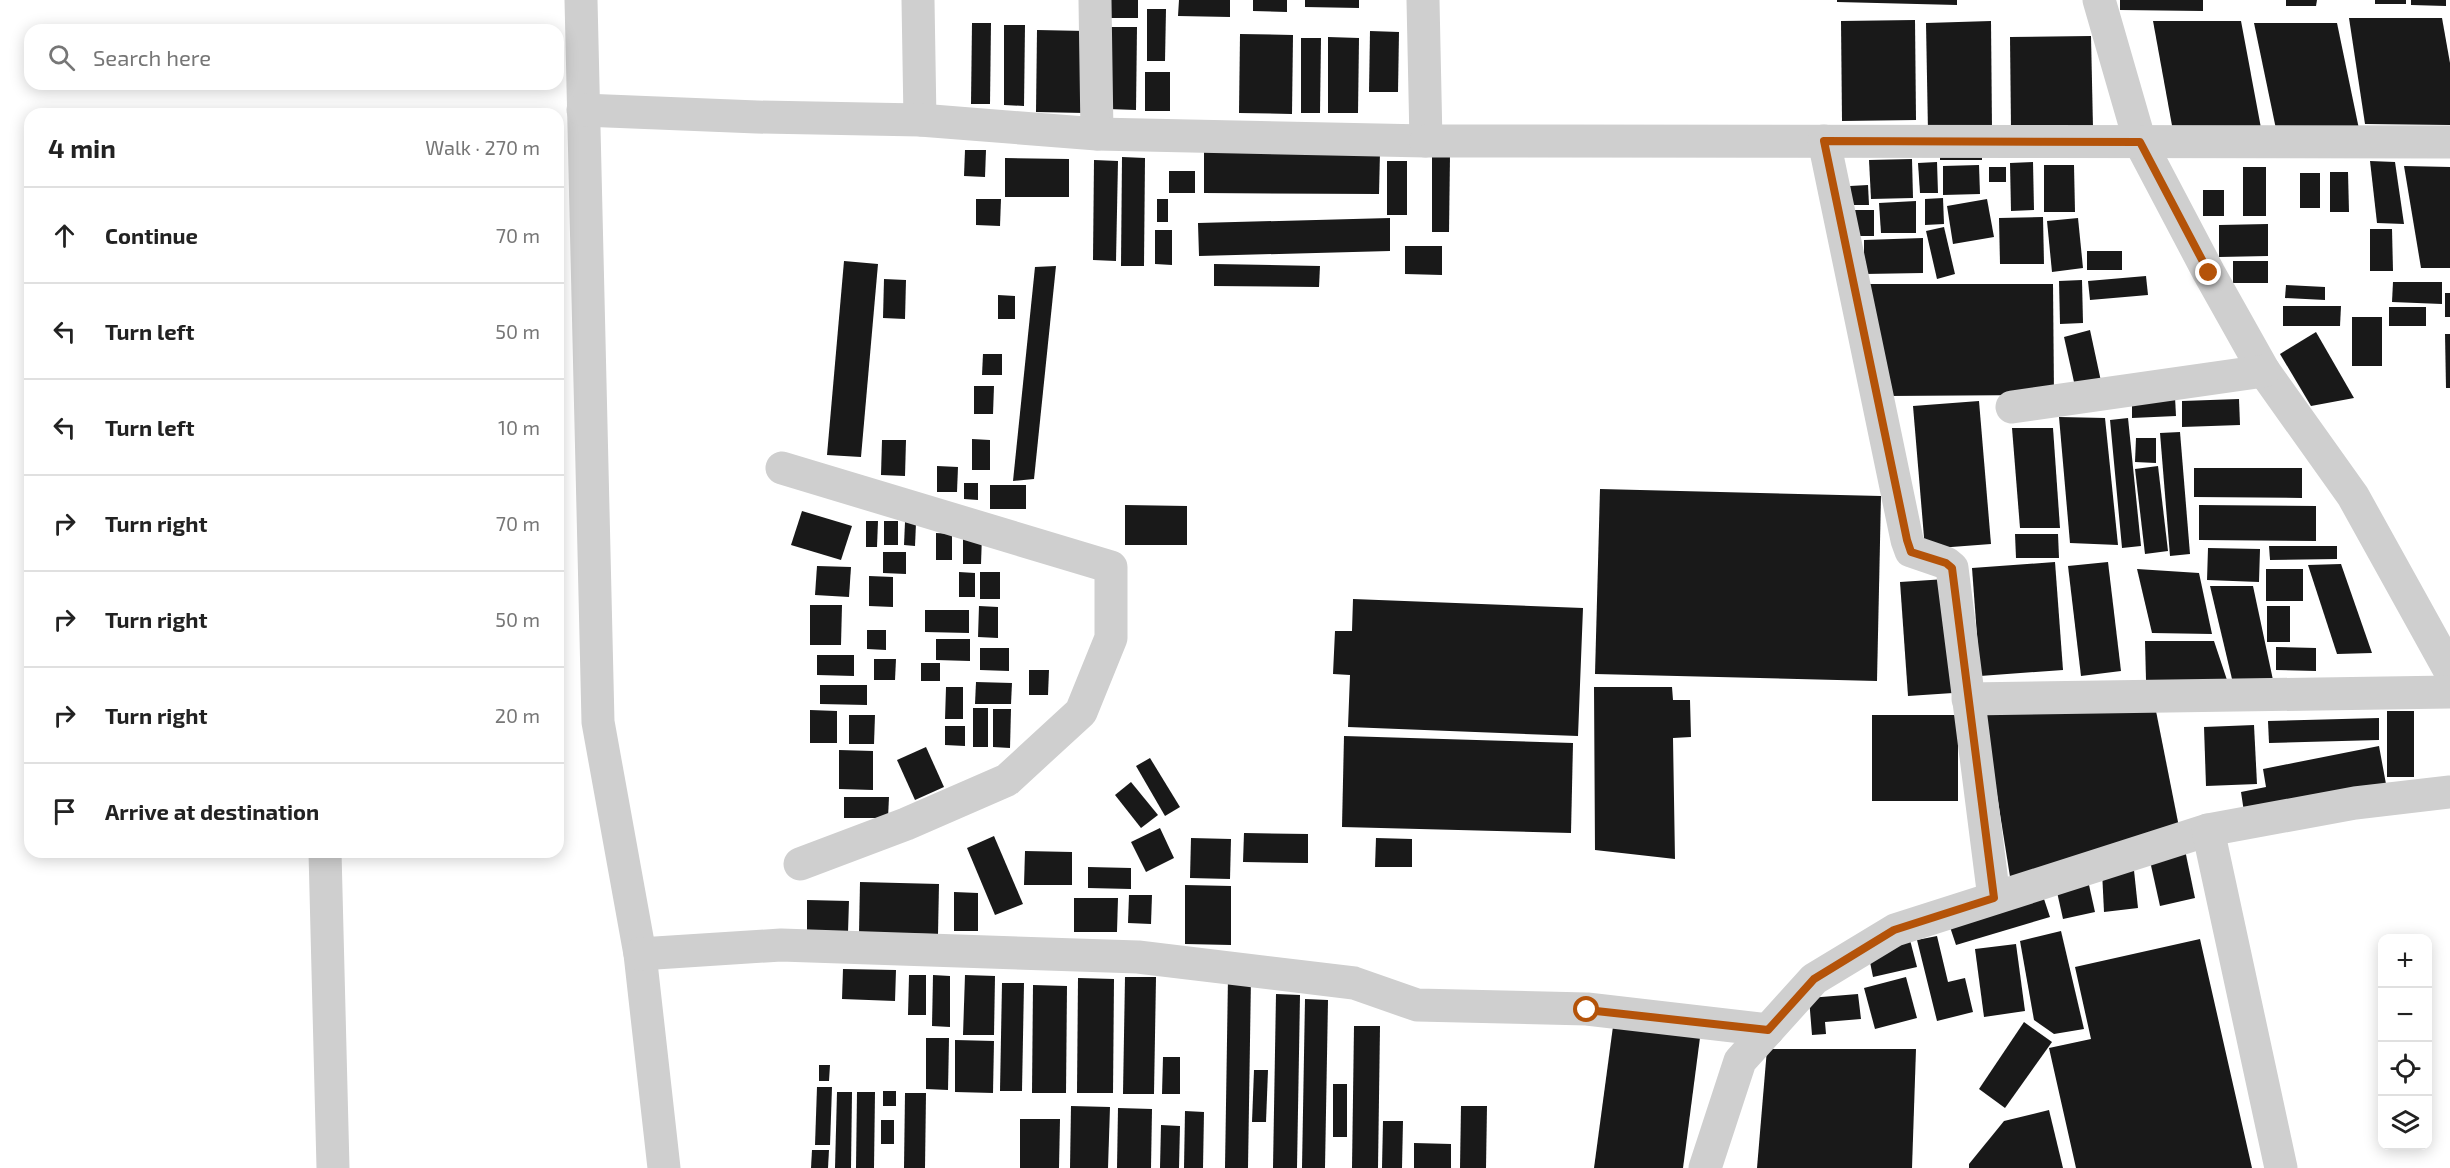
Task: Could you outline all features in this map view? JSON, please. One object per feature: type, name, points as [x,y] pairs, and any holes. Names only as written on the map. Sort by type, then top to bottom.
[{"type":"street","points":[[581,0],[598,722],[640,954],[664,1168]]},
{"type":"street","points":[[918,0],[920,120]]},
{"type":"street","points":[[1095,0],[1097,134]]},
{"type":"street","points":[[1423,0],[1426,141]]},
{"type":"street","points":[[2099,0],[2140,142],[2264,371],[2353,496],[2450,671]]},
{"type":"street","points":[[583,110],[757,117],[920,120],[1097,134],[1426,141],[2450,142]]},
{"type":"street","points":[[1824,141],[1907,540],[1911,552],[1946,563],[1952,568],[1994,898]]},
{"type":"street","points":[[2012,408],[2264,371]]},
{"type":"street","points":[[782,468],[1111,567],[1111,638],[1081,712],[1007,780],[906,824],[800,864]]},
{"type":"street","points":[[1968,699],[2450,692]]},
{"type":"street","points":[[1705,1168],[1740,1061],[1814,979],[1894,930],[2208,830],[2355,803],[2450,792]]},
{"type":"street","points":[[2208,830],[2281,1168]]},
{"type":"street","points":[[325,858],[333,1168]]},
{"type":"street","points":[[640,954],[781,945],[1138,957],[1354,983],[1417,1005],[1587,1010],[1768,1030]]},
{"type":"building","points":[[1103,0],[1138,0],[1138,18],[1103,18]]},
{"type":"building","points":[[1179,0],[1230,0],[1230,17],[1178,16]]},
{"type":"building","points":[[1253,0],[1287,0],[1287,12],[1253,11]]},
{"type":"building","points":[[1305,0],[1359,0],[1359,8],[1305,7]]},
{"type":"building","points":[[1837,0],[1957,0],[1957,5],[1837,2]]},
{"type":"building","points":[[2120,0],[2203,0],[2203,11],[2120,10]]},
{"type":"building","points":[[2286,0],[2317,0],[2316,6],[2286,6]]},
{"type":"building","points":[[2375,0],[2406,0],[2406,4],[2375,4]]},
{"type":"building","points":[[2411,0],[2446,0],[2446,6],[2411,5]]},
{"type":"building","points":[[1147,9],[1166,9],[1165,61],[1147,61]]},
{"type":"building","points":[[2349,18],[2442,18],[2450,63],[2450,125],[2365,124]]},
{"type":"building","points":[[1915,20],[1916,120],[1842,121],[1841,21]]},
{"type":"building","points":[[1991,21],[1992,131],[1928,132],[1926,23]]},
{"type":"building","points":[[2153,21],[2241,21],[2261,128],[2173,131]]},
{"type":"building","points":[[972,23],[991,23],[990,104],[971,104]]},
{"type":"building","points":[[2254,23],[2337,23],[2359,129],[2276,129]]},
{"type":"building","points":[[1004,25],[1025,25],[1024,106],[1004,105]]},
{"type":"building","points":[[1109,27],[1137,27],[1136,110],[1108,109]]},
{"type":"building","points":[[1037,30],[1086,31],[1084,113],[1036,112]]},
{"type":"building","points":[[1370,31],[1399,32],[1398,92],[1369,92]]},
{"type":"building","points":[[1240,34],[1293,35],[1292,114],[1239,113]]},
{"type":"building","points":[[2091,36],[2093,128],[2011,129],[2010,37]]},
{"type":"building","points":[[1328,37],[1359,38],[1358,113],[1328,113]]},
{"type":"building","points":[[1301,38],[1321,38],[1320,113],[1301,113]]},
{"type":"building","points":[[1145,72],[1170,72],[1170,111],[1145,111]]},
{"type":"building","points":[[1940,147],[1982,147],[1982,160],[1940,160]]},
{"type":"building","points":[[965,150],[986,150],[985,177],[964,176]]},
{"type":"building","points":[[1204,151],[1380,152],[1379,194],[1204,193]]},
{"type":"building","points":[[1432,155],[1450,155],[1449,232],[1432,232]]},
{"type":"building","points":[[1122,157],[1145,158],[1144,266],[1121,266]]},
{"type":"building","points":[[1005,158],[1069,159],[1069,197],[1005,197]]},
{"type":"building","points":[[1912,159],[1913,198],[1871,199],[1869,160]]},
{"type":"building","points":[[1094,160],[1118,161],[1116,261],[1093,260]]},
{"type":"building","points":[[1387,161],[1407,161],[1407,215],[1387,215]]},
{"type":"building","points":[[2370,161],[2395,162],[2404,224],[2377,223]]},
{"type":"building","points":[[1937,162],[1938,193],[1920,193],[1918,163]]},
{"type":"building","points":[[2033,162],[2034,210],[2011,211],[2010,163]]},
{"type":"building","points":[[1979,165],[1980,194],[1943,195],[1943,166]]},
{"type":"building","points":[[2044,165],[2074,165],[2075,212],[2044,212]]},
{"type":"building","points":[[2404,166],[2450,167],[2450,268],[2421,268]]},
{"type":"building","points":[[1989,167],[2006,167],[2006,182],[1989,182]]},
{"type":"building","points":[[2243,167],[2266,167],[2266,216],[2243,216]]},
{"type":"building","points":[[1169,171],[1195,171],[1195,193],[1169,193]]},
{"type":"building","points":[[2330,172],[2348,172],[2349,212],[2330,212]]},
{"type":"building","points":[[2300,173],[2320,173],[2320,208],[2300,208]]},
{"type":"building","points":[[1868,185],[1869,205],[1851,205],[1850,186]]},
{"type":"building","points":[[2203,190],[2224,190],[2224,216],[2203,216]]},
{"type":"building","points":[[1943,198],[1944,224],[1925,225],[1925,199]]},
{"type":"building","points":[[976,199],[1001,199],[1000,226],[976,225]]},
{"type":"building","points":[[1157,199],[1168,199],[1168,222],[1157,222]]},
{"type":"building","points":[[1987,199],[1994,237],[1953,244],[1947,206]]},
{"type":"building","points":[[1916,201],[1916,233],[1881,233],[1879,203]]},
{"type":"building","points":[[1849,210],[1874,210],[1874,236],[1849,236]]},
{"type":"building","points":[[2043,217],[2044,264],[2000,264],[1999,218]]},
{"type":"building","points":[[1390,218],[1390,251],[1199,256],[1198,223]]},
{"type":"building","points":[[2078,218],[2083,268],[2052,272],[2047,221]]},
{"type":"building","points":[[2268,224],[2268,256],[2219,257],[2219,225]]},
{"type":"building","points":[[1944,227],[1955,274],[1937,279],[1926,231]]},
{"type":"building","points":[[2370,229],[2392,229],[2393,271],[2370,271]]},
{"type":"building","points":[[1155,230],[1172,230],[1172,265],[1155,264]]},
{"type":"building","points":[[1923,238],[1923,273],[1864,274],[1864,240]]},
{"type":"building","points":[[1405,246],[1442,246],[1442,275],[1405,274]]},
{"type":"building","points":[[2087,251],[2122,251],[2122,270],[2087,270]]},
{"type":"building","points":[[844,261],[878,264],[861,457],[827,455]]},
{"type":"building","points":[[2233,261],[2268,261],[2268,283],[2233,283]]},
{"type":"building","points":[[1214,264],[1320,266],[1319,287],[1214,286]]},
{"type":"building","points":[[1056,266],[1034,479],[1013,481],[1035,267]]},
{"type":"building","points":[[2146,276],[2148,295],[2090,300],[2088,281]]},
{"type":"building","points":[[884,279],[906,280],[905,319],[883,318]]},
{"type":"building","points":[[2082,280],[2083,323],[2060,324],[2059,281]]},
{"type":"building","points":[[2393,282],[2442,282],[2442,304],[2392,302]]},
{"type":"building","points":[[1866,284],[2053,284],[2054,395],[1887,396]]},
{"type":"building","points":[[2286,285],[2325,287],[2325,300],[2285,298]]},
{"type":"building","points":[[2445,293],[2450,293],[2450,317],[2445,317]]},
{"type":"building","points":[[998,295],[1015,296],[1015,319],[998,319]]},
{"type":"building","points":[[2283,306],[2341,306],[2340,326],[2283,326]]},
{"type":"building","points":[[2389,307],[2426,307],[2426,326],[2389,326]]},
{"type":"building","points":[[2352,317],[2382,317],[2382,366],[2352,366]]},
{"type":"building","points":[[2090,330],[2102,386],[2076,391],[2064,337]]},
{"type":"building","points":[[2316,332],[2354,398],[2311,406],[2280,354]]},
{"type":"building","points":[[2445,334],[2450,334],[2450,388],[2446,388]]},
{"type":"building","points":[[983,354],[1002,354],[1002,375],[982,375]]},
{"type":"building","points":[[974,386],[994,386],[993,414],[974,414]]},
{"type":"building","points":[[2175,397],[2176,416],[2132,418],[2132,398]]},
{"type":"building","points":[[2239,399],[2240,425],[2182,427],[2182,401]]},
{"type":"building","points":[[1979,401],[1991,544],[1925,549],[1913,406]]},
{"type":"building","points":[[2059,417],[2105,418],[2118,545],[2070,543]]},
{"type":"building","points":[[2128,418],[2141,546],[2122,548],[2110,420]]},
{"type":"building","points":[[2012,428],[2053,428],[2060,528],[2020,528]]},
{"type":"building","points":[[2180,432],[2190,554],[2170,556],[2160,433]]},
{"type":"building","points":[[2136,438],[2156,438],[2156,463],[2135,462]]},
{"type":"building","points":[[972,439],[990,440],[990,470],[972,470]]},
{"type":"building","points":[[882,440],[906,440],[905,476],[881,475]]},
{"type":"building","points":[[937,466],[958,467],[957,492],[937,492]]},
{"type":"building","points":[[2158,466],[2168,551],[2145,554],[2135,469]]},
{"type":"building","points":[[2194,468],[2302,468],[2302,498],[2194,497]]},
{"type":"building","points":[[964,483],[978,483],[978,500],[964,499]]},
{"type":"building","points":[[990,485],[1026,485],[1026,509],[990,509]]},
{"type":"building","points":[[1600,489],[1881,496],[1877,681],[1595,674]]},
{"type":"building","points":[[1125,505],[1187,506],[1187,545],[1125,545]]},
{"type":"building","points":[[2199,505],[2316,506],[2316,541],[2199,540]]},
{"type":"building","points":[[802,511],[852,526],[841,560],[791,545]]},
{"type":"building","points":[[866,521],[878,521],[877,547],[866,547]]},
{"type":"building","points":[[884,521],[898,521],[898,545],[884,545]]},
{"type":"building","points":[[905,522],[916,523],[915,546],[904,545]]},
{"type":"building","points":[[936,533],[952,534],[952,560],[936,560]]},
{"type":"building","points":[[2015,534],[2058,534],[2059,558],[2016,558]]},
{"type":"building","points":[[963,535],[982,535],[981,564],[963,564]]},
{"type":"building","points":[[2269,546],[2337,546],[2337,559],[2270,560]]},
{"type":"building","points":[[2208,548],[2260,549],[2259,582],[2207,580]]},
{"type":"building","points":[[883,552],[906,552],[906,574],[883,573]]},
{"type":"building","points":[[2055,562],[2063,670],[1980,676],[1972,568]]},
{"type":"building","points":[[2108,562],[2121,671],[2081,676],[2068,566]]},
{"type":"building","points":[[2341,564],[2372,653],[2337,654],[2308,565]]},
{"type":"building","points":[[817,566],[851,567],[849,597],[815,595]]},
{"type":"building","points":[[2137,569],[2199,573],[2212,634],[2152,633]]},
{"type":"building","points":[[2266,569],[2303,569],[2303,601],[2266,601]]},
{"type":"building","points":[[959,572],[975,573],[975,597],[959,597]]},
{"type":"building","points":[[980,572],[1000,572],[1000,599],[980,599]]},
{"type":"building","points":[[869,576],[893,577],[893,607],[869,606]]},
{"type":"building","points":[[1946,579],[1953,693],[1908,696],[1900,582]]},
{"type":"building","points":[[2210,586],[2253,586],[2273,680],[2232,679]]},
{"type":"building","points":[[1353,599],[1583,608],[1578,736],[1348,727],[1350,675],[1333,674],[1335,631],[1352,631]]},
{"type":"building","points":[[810,605],[842,605],[841,645],[810,645]]},
{"type":"building","points":[[979,606],[998,607],[998,638],[978,637]]},
{"type":"building","points":[[2267,606],[2290,606],[2290,642],[2267,642]]},
{"type":"building","points":[[925,610],[969,610],[969,633],[925,632]]},
{"type":"building","points":[[867,630],[886,630],[886,650],[867,649]]},
{"type":"building","points":[[936,639],[970,639],[970,661],[936,660]]},
{"type":"building","points":[[2145,641],[2214,641],[2227,680],[2146,680]]},
{"type":"building","points":[[2276,647],[2316,648],[2316,671],[2276,670]]},
{"type":"building","points":[[980,648],[1009,648],[1009,671],[980,670]]},
{"type":"building","points":[[817,655],[854,655],[854,676],[817,675]]},
{"type":"building","points":[[874,659],[896,659],[895,680],[874,680]]},
{"type":"building","points":[[921,663],[940,663],[940,681],[921,681]]},
{"type":"building","points":[[1029,670],[1049,670],[1048,695],[1029,695]]},
{"type":"building","points":[[976,682],[1012,683],[1011,704],[975,704]]},
{"type":"building","points":[[820,685],[867,685],[867,705],[820,704]]},
{"type":"building","points":[[946,687],[963,687],[963,719],[945,719]]},
{"type":"building","points":[[1594,687],[1672,687],[1673,700],[1690,700],[1691,737],[1673,738],[1675,859],[1595,850]]},
{"type":"building","points":[[2155,706],[2179,827],[2011,883],[1984,713]]},
{"type":"building","points":[[973,708],[988,708],[988,747],[973,747]]},
{"type":"building","points":[[993,709],[1011,709],[1010,748],[993,747]]},
{"type":"building","points":[[810,710],[837,711],[837,743],[810,743]]},
{"type":"building","points":[[2387,711],[2414,711],[2414,777],[2387,777]]},
{"type":"building","points":[[849,715],[875,715],[874,744],[849,744]]},
{"type":"building","points":[[1872,715],[1958,715],[1958,801],[1872,801]]},
{"type":"building","points":[[2379,718],[2379,740],[2269,743],[2268,721]]},
{"type":"building","points":[[2254,725],[2257,784],[2206,786],[2204,727]]},
{"type":"building","points":[[945,726],[965,726],[965,746],[945,745]]},
{"type":"building","points":[[1344,736],[1573,743],[1571,833],[1342,827]]},
{"type":"building","points":[[2379,746],[2386,784],[2244,812],[2241,792],[2266,787],[2263,769]]},
{"type":"building","points":[[926,747],[944,787],[915,800],[897,760]]},
{"type":"building","points":[[839,750],[873,751],[873,790],[839,789]]},
{"type":"building","points":[[1150,758],[1180,807],[1165,816],[1136,766]]},
{"type":"building","points":[[1131,782],[1158,815],[1141,828],[1115,795]]},
{"type":"building","points":[[844,797],[889,797],[888,818],[844,818]]},
{"type":"building","points":[[1160,828],[1174,858],[1146,872],[1131,842]]},
{"type":"building","points":[[1244,833],[1308,834],[1308,863],[1243,862]]},
{"type":"building","points":[[994,836],[1023,904],[995,915],[967,848]]},
{"type":"building","points":[[1191,838],[1231,839],[1230,879],[1190,878]]},
{"type":"building","points":[[1376,838],[1412,839],[1412,867],[1375,867]]},
{"type":"building","points":[[2184,845],[2195,898],[2160,906],[2148,852]]},
{"type":"building","points":[[1025,851],[1072,852],[1072,885],[1024,885]]},
{"type":"building","points":[[2133,861],[2138,908],[2104,912],[2102,871]]},
{"type":"building","points":[[1088,867],[1131,868],[1131,889],[1088,888]]},
{"type":"building","points":[[2087,876],[2095,912],[2063,919],[2055,883]]},
{"type":"building","points":[[860,882],[939,884],[938,934],[859,933]]},
{"type":"building","points":[[1185,885],[1231,886],[1231,945],[1185,944]]},
{"type":"building","points":[[954,892],[978,893],[978,931],[954,931]]},
{"type":"building","points":[[2042,893],[2050,917],[1956,945],[1948,921]]},
{"type":"building","points":[[1129,895],[1152,895],[1151,924],[1128,923]]},
{"type":"building","points":[[1074,898],[1118,898],[1117,932],[1074,932]]},
{"type":"building","points":[[807,900],[849,901],[848,932],[807,931]]},
{"type":"building","points":[[2061,931],[2084,1029],[2054,1034],[2034,1020],[2020,941]]},
{"type":"building","points":[[1937,936],[1948,982],[1965,978],[1973,1012],[1937,1021],[1917,940]]},
{"type":"building","points":[[2200,939],[2252,1168],[2076,1168],[2049,1048],[2091,1039],[2075,967]]},
{"type":"building","points":[[1910,940],[1917,967],[1873,977],[1869,957]]},
{"type":"building","points":[[2016,944],[2025,1011],[1984,1017],[1975,949]]},
{"type":"building","points":[[843,969],[896,970],[895,1001],[842,999]]},
{"type":"building","points":[[909,975],[926,975],[926,1015],[908,1015]]},
{"type":"building","points":[[933,975],[950,976],[950,1027],[932,1026]]},
{"type":"building","points":[[965,975],[995,976],[994,1035],[963,1035]]},
{"type":"building","points":[[1125,977],[1156,977],[1154,1094],[1123,1094]]},
{"type":"building","points":[[1228,977],[1251,977],[1248,1168],[1225,1168]]},
{"type":"building","points":[[1906,977],[1917,1018],[1875,1029],[1864,988]]},
{"type":"building","points":[[1078,978],[1114,979],[1113,1093],[1077,1093]]},
{"type":"building","points":[[1002,983],[1024,983],[1022,1091],[1000,1091]]},
{"type":"building","points":[[1033,985],[1067,986],[1066,1093],[1032,1093]]},
{"type":"building","points":[[1276,994],[1300,995],[1297,1168],[1273,1168]]},
{"type":"building","points":[[1858,994],[1861,1019],[1825,1022],[1826,1034],[1812,1035],[1809,998]]},
{"type":"building","points":[[1305,999],[1328,1000],[1325,1168],[1302,1168]]},
{"type":"building","points":[[1614,1019],[1701,1030],[1683,1168],[1594,1168]]},
{"type":"building","points":[[2024,1022],[2052,1042],[2005,1108],[1979,1089]]},
{"type":"building","points":[[1354,1026],[1380,1026],[1378,1168],[1352,1168]]},
{"type":"building","points":[[926,1038],[949,1038],[948,1090],[926,1089]]},
{"type":"building","points":[[955,1040],[994,1041],[993,1093],[955,1092]]},
{"type":"building","points":[[1767,1049],[1916,1049],[1912,1168],[1757,1168]]},
{"type":"building","points":[[1163,1057],[1180,1057],[1180,1094],[1162,1094]]},
{"type":"building","points":[[819,1065],[830,1065],[829,1081],[819,1081]]},
{"type":"building","points":[[1254,1070],[1268,1070],[1266,1122],[1252,1122]]},
{"type":"building","points":[[1333,1084],[1347,1084],[1347,1137],[1333,1137]]},
{"type":"building","points":[[817,1087],[832,1087],[830,1145],[815,1145]]},
{"type":"building","points":[[883,1091],[896,1091],[896,1106],[883,1106]]},
{"type":"building","points":[[837,1092],[852,1092],[851,1168],[835,1168]]},
{"type":"building","points":[[857,1092],[875,1092],[874,1168],[856,1168]]},
{"type":"building","points":[[905,1093],[926,1093],[925,1168],[904,1168]]},
{"type":"building","points":[[1071,1106],[1110,1107],[1108,1168],[1070,1168]]},
{"type":"building","points":[[1461,1106],[1487,1106],[1486,1168],[1460,1168]]},
{"type":"building","points":[[1118,1108],[1152,1109],[1151,1168],[1117,1168]]},
{"type":"building","points":[[2049,1110],[2063,1168],[1969,1168],[1969,1164],[2004,1121]]},
{"type":"building","points":[[1185,1111],[1204,1112],[1203,1168],[1184,1168]]},
{"type":"building","points":[[1020,1119],[1060,1119],[1059,1168],[1020,1168]]},
{"type":"building","points":[[881,1120],[894,1120],[894,1144],[881,1144]]},
{"type":"building","points":[[1383,1121],[1403,1121],[1402,1168],[1382,1168]]},
{"type":"building","points":[[1161,1125],[1180,1126],[1179,1168],[1160,1168]]},
{"type":"building","points":[[1414,1143],[1451,1144],[1451,1168],[1414,1168]]},
{"type":"building","points":[[812,1150],[829,1150],[828,1168],[811,1168]]},
{"type":"route","points":[[1587,1010],[1768,1030],[1814,979],[1894,930],[1994,898],[1952,568],[1946,563],[1911,552],[1907,540],[1824,141],[2140,142],[2209,273]]}]
